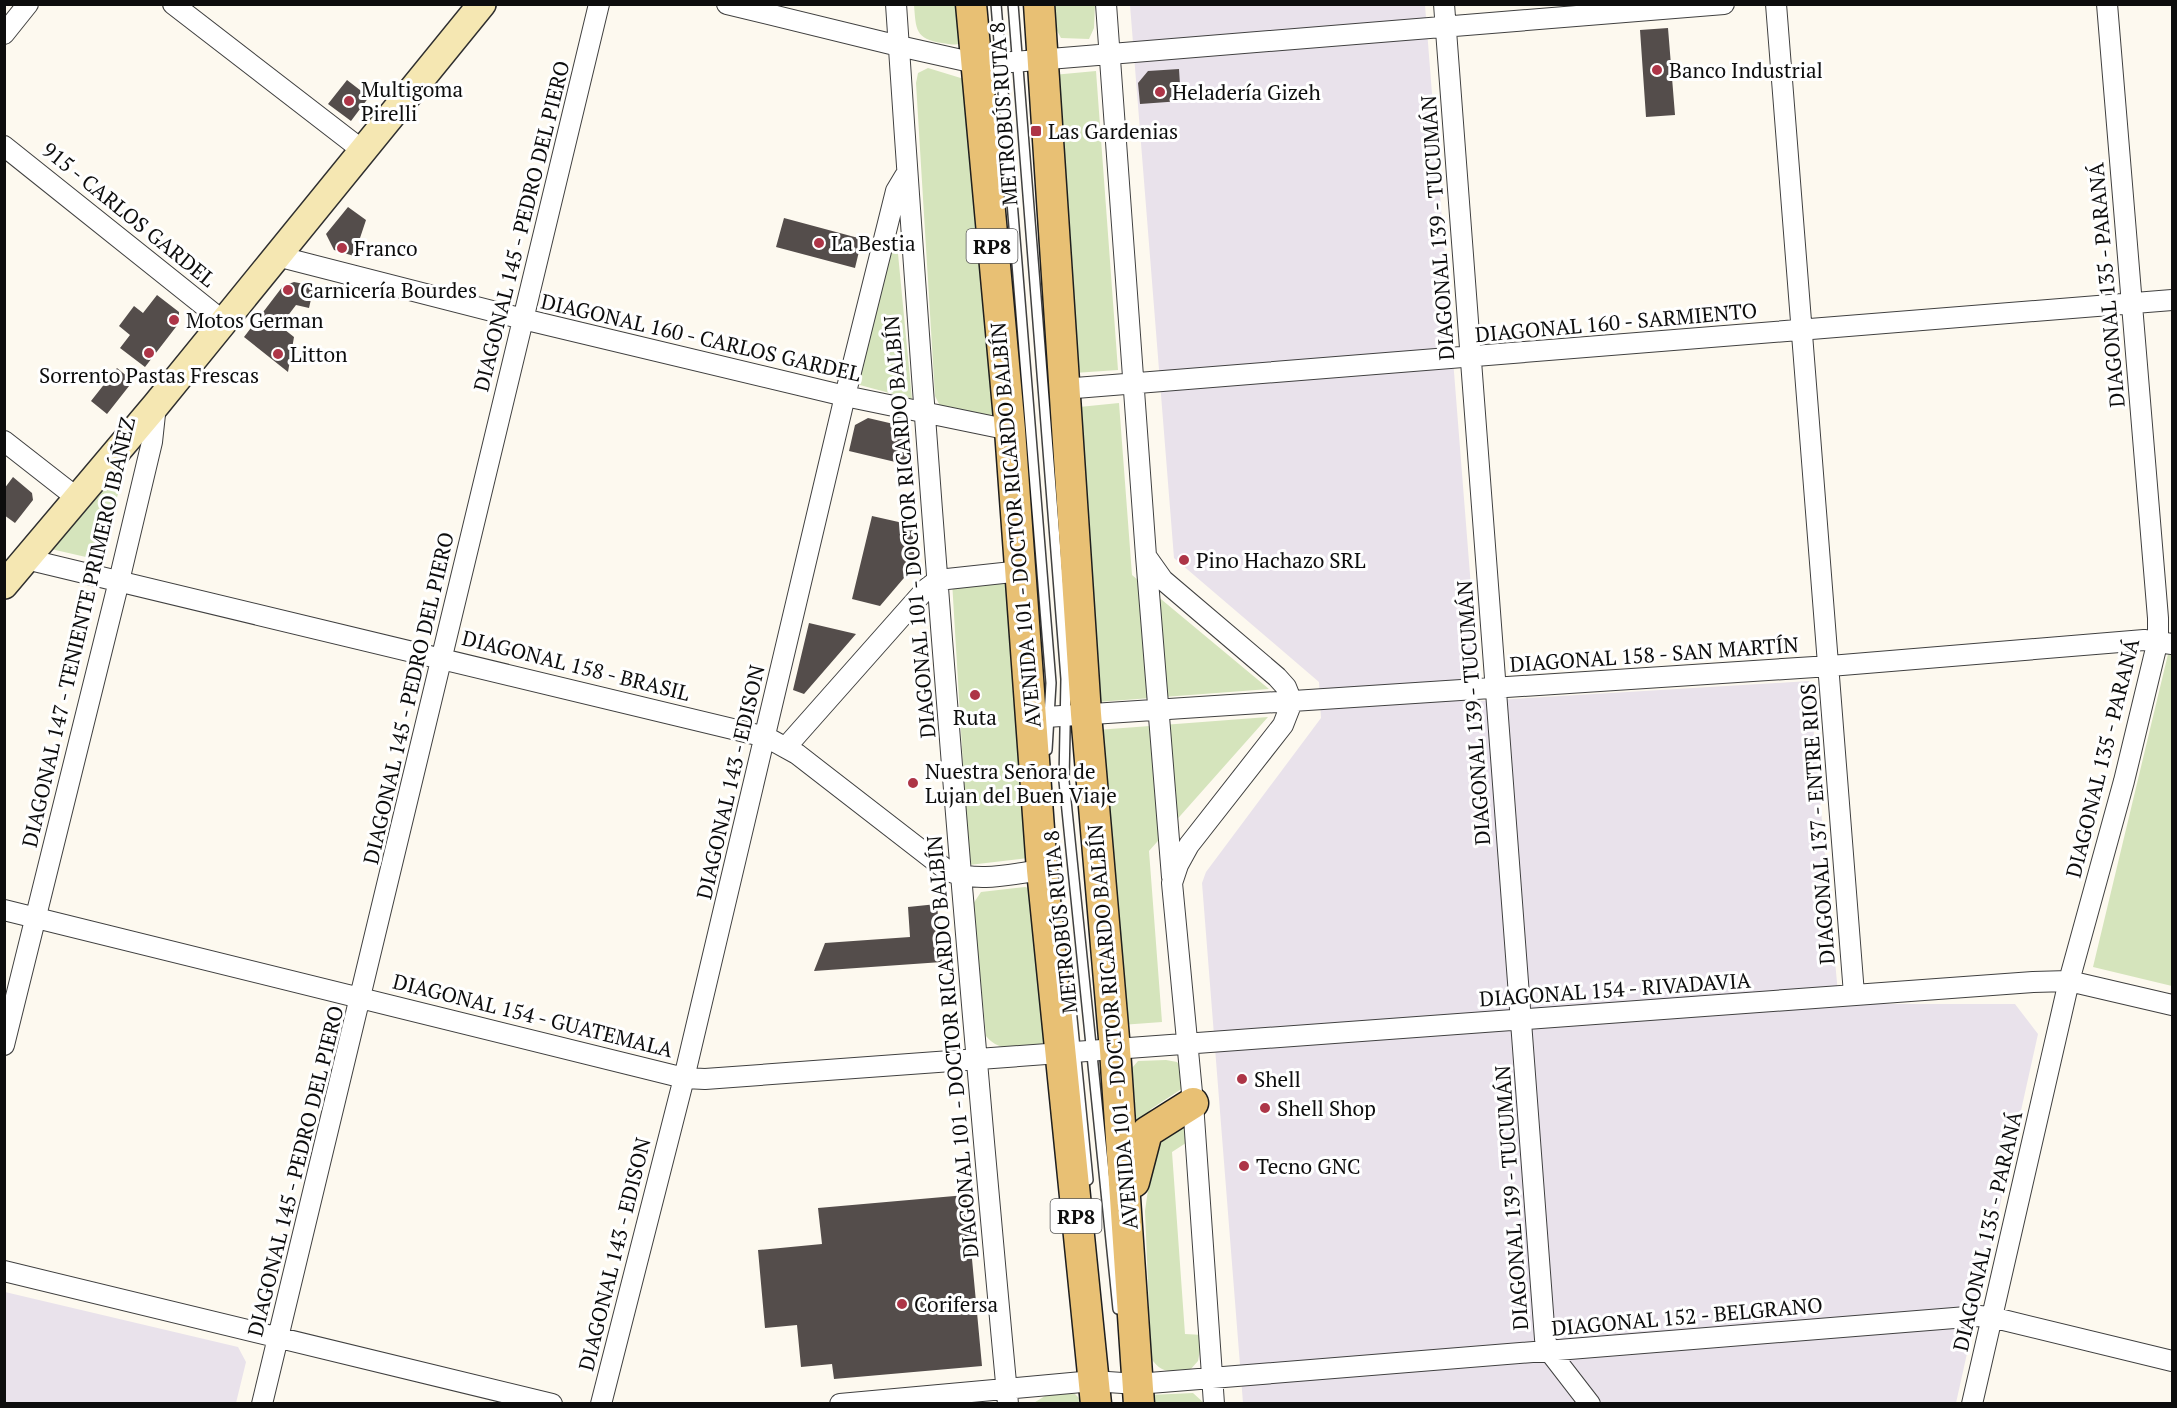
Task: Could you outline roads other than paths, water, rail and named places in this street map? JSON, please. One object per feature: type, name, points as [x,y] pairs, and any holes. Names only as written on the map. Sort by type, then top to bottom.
[{"type":"main road","points":[[4,585],[156,405],[482,4]]},
{"type":"main road","name":"AVENIDA 101 - DOCTOR RICARDO BALBÍN","points":[[971,4],[1008,62],[1063,389],[1058,716],[1042,870],[1086,1051],[1127,1202],[1116,1387]]},
{"type":"main road","name":"AVENIDA 101 - DOCTOR RICARDO BALBÍN","points":[[1039,4],[1008,62],[1010,430],[1021,570],[1058,716],[1116,1387]]},
{"type":"main road","points":[[1127,1202],[1147,1132],[1193,1103]]},
{"type":"street","points":[[4,34],[28,4]]},
{"type":"street","points":[[173,4],[362,150]]},
{"type":"street","name":"DIAGONAL 145 - PEDRO DEL PIERO","points":[[262,1404],[362,997],[599,4]]},
{"type":"street","points":[[727,4],[899,46],[1008,62],[1724,4]]},
{"type":"street","name":"DIAGONAL 101 - DOCTOR RICARDO BALBÍN","points":[[896,4],[923,414],[960,876],[1007,1397]]},
{"type":"street","points":[[1106,4],[1146,556],[1172,883],[1193,1103],[1214,1404]]},
{"type":"street","name":"DIAGONAL 139 - TUCUMÁN","points":[[1444,4],[1545,1339],[1549,1351],[1590,1404]]},
{"type":"street","name":"DIAGONAL 137 - ENTRE RIOS","points":[[1776,4],[1830,666],[1854,994]]},
{"type":"street","name":"DIAGONAL 135 - PARANÁ","points":[[1971,1404],[2069,981],[2165,642],[2158,618],[2107,4]]},
{"type":"street","name":"915 - CARLOS GARDEL","points":[[4,146],[223,321]]},
{"type":"street","name":"DIAGONAL 143 - EDISON","points":[[601,1404],[684,1078],[845,396],[896,191],[906,173]]},
{"type":"street","name":"DIAGONAL 160 - CARLOS GARDEL","points":[[277,256],[523,319],[845,396],[923,414],[1010,430]]},
{"type":"street","name":"DIAGONAL 160 - SARMIENTO","points":[[1063,389],[1135,386],[2172,300]]},
{"type":"street","name":"DIAGONAL 147 - TENIENTE PRIMERO IBÁÑEZ","points":[[4,1045],[119,581],[152,442],[156,405]]},
{"type":"street","points":[[4,441],[77,498]]},
{"type":"street","points":[[1146,556],[1163,580],[1277,677],[1286,687],[1292,702],[1283,725],[1189,845],[1178,865],[1172,883]]},
{"type":"street","name":"DIAGONAL 158 - BRASIL","points":[[26,559],[766,736],[786,747],[937,864],[960,876],[979,877],[1042,870]]},
{"type":"street","points":[[786,747],[926,589],[938,580],[1021,570]]},
{"type":"street","name":"DIAGONAL 158 - SAN MARTÍN","points":[[1058,716],[2165,642]]},
{"type":"street","name":"DIAGONAL 154 - GUATEMALA","points":[[4,910],[684,1078],[705,1079],[1086,1051]]},
{"type":"street","name":"DIAGONAL 154 - RIVADAVIA","points":[[1086,1051],[1522,1021],[1854,994],[2069,981],[2172,1005]]},
{"type":"street","points":[[4,1272],[552,1404]]},
{"type":"street","name":"DIAGONAL 152 - BELGRANO","points":[[840,1404],[1007,1397],[1212,1378],[1991,1317],[2172,1361]]},
{"type":"lane","name":"METROBÚS RUTA 8","points":[[996,4],[1008,62],[1066,679],[1047,763]]},
{"type":"lane","name":"METROBÚS RUTA 8","points":[[1013,4],[1008,62],[1051,683],[1058,716]]},
{"type":"lane","name":"METROBÚS RUTA 8","points":[[1070,1001],[1086,1051],[1118,1314]]},
{"type":"lane","name":"METROBÚS RUTA 8","points":[[1086,1051],[1089,1191]]},
{"type":"place","name":"Banco Industrial","points":[[1657,70]]},
{"type":"place","name":"Heladería Gizeh","points":[[1160,92]]},
{"type":"place","name":"Multigoma Pirelli","points":[[349,101]]},
{"type":"place","name":"Las Gardenias","points":[[1036,131]]},
{"type":"place","name":"La Bestia","points":[[819,243]]},
{"type":"place","name":"Franco","points":[[342,248]]},
{"type":"place","name":"Carnicería Bourdes","points":[[288,290]]},
{"type":"place","name":"Motos German","points":[[174,320]]},
{"type":"place","name":"Sorrento Pastas Frescas","points":[[149,353]]},
{"type":"place","name":"Litton","points":[[278,354]]},
{"type":"place","name":"Pino Hachazo SRL","points":[[1184,560]]},
{"type":"place","name":"Ruta","points":[[975,695]]},
{"type":"place","name":"Nuestra Señora de Lujan del Buen Viaje","points":[[913,783]]},
{"type":"place","name":"Shell","points":[[1242,1079]]},
{"type":"place","name":"Shell Shop","points":[[1265,1108]]},
{"type":"place","name":"Tecno GNC","points":[[1244,1166]]},
{"type":"place","name":"Corifersa","points":[[902,1304]]}]
